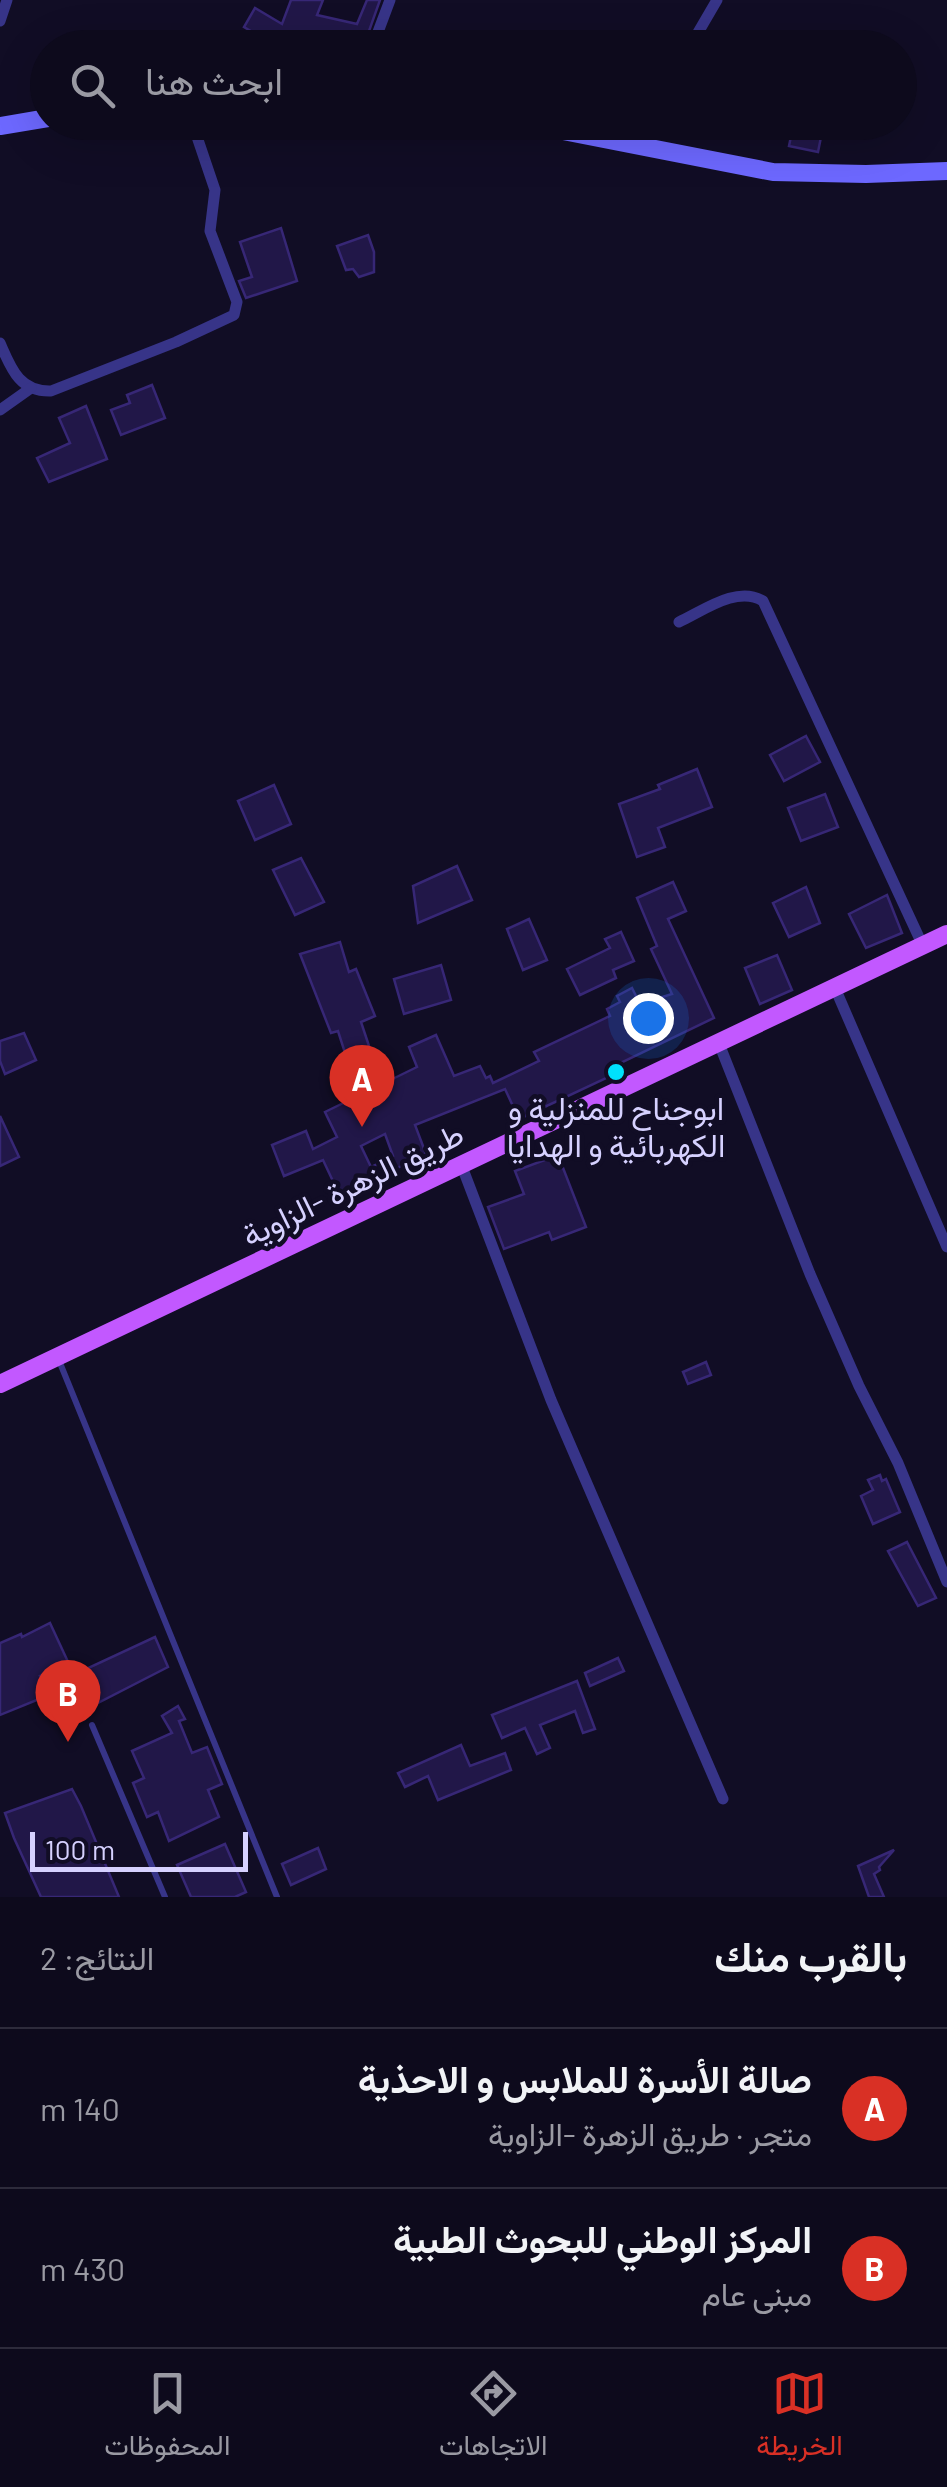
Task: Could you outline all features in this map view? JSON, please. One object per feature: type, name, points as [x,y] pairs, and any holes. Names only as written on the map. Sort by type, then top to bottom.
[{"type":"main road","points":[[0,126],[30,121]]},
{"type":"main road","points":[[601,140],[773,172],[947,171]]},
{"type":"main road","name":"طريق الزهرة -الزاوية","points":[[0,1384],[947,934]]},
{"type":"street","points":[[0,21],[7,0]]},
{"type":"street","points":[[379,30],[390,0]]},
{"type":"street","points":[[700,30],[717,0]]},
{"type":"street","points":[[0,343],[15,376],[41,391],[61,387],[176,342],[237,312],[237,302],[212,240],[210,222],[215,190],[198,140]]},
{"type":"street","points":[[638,148],[641,140]]},
{"type":"street","points":[[0,410],[31,388]]},
{"type":"street","points":[[679,622],[734,596],[749,595],[763,602],[922,946]]},
{"type":"street","points":[[835,988],[947,1247]]},
{"type":"street","points":[[718,1042],[810,1274],[859,1386],[898,1462],[947,1582]]},
{"type":"street","points":[[460,1164],[551,1400],[724,1798]]},
{"type":"lane","points":[[58,1357],[277,1897]]},
{"type":"lane","points":[[92,1724],[165,1897]]},
{"type":"building","points":[[291,0],[323,0],[317,15],[357,24],[367,0],[380,0],[369,30],[244,27],[255,8],[282,24]]},
{"type":"building","points":[[790,140],[820,140],[818,152],[789,146]]},
{"type":"building","points":[[281,228],[297,281],[246,298],[239,281],[252,277],[240,242]]},
{"type":"building","points":[[368,235],[374,252],[374,272],[359,277],[353,269],[346,270],[337,246]]},
{"type":"building","points":[[152,385],[165,418],[121,435],[111,410],[130,403],[127,395]]},
{"type":"building","points":[[86,406],[107,459],[49,482],[37,458],[70,443],[59,418]]},
{"type":"building","points":[[806,736],[820,762],[784,781],[770,755]]},
{"type":"building","points":[[697,769],[712,807],[658,828],[665,847],[637,857],[619,804],[660,789],[658,785]]},
{"type":"building","points":[[274,785],[291,824],[255,840],[238,801]]},
{"type":"building","points":[[825,794],[838,827],[801,841],[788,808]]},
{"type":"building","points":[[301,858],[324,902],[295,915],[273,870]]},
{"type":"building","points":[[457,866],[472,900],[418,923],[413,886]]},
{"type":"building","points":[[673,882],[686,911],[668,919],[714,1018],[612,1067],[615,1074],[519,1119],[505,1089],[415,1125],[426,1154],[340,1196],[323,1160],[284,1176],[272,1145],[306,1131],[313,1149],[337,1137],[325,1112],[417,1067],[409,1047],[436,1035],[454,1076],[480,1066],[493,1083],[539,1061],[534,1052],[610,1016],[607,1009],[620,1002],[617,996],[632,988],[640,1004],[672,994],[651,949],[657,946],[637,898]],"holes":[[[385,1134],[393,1156],[371,1167],[361,1146]]]},
{"type":"building","points":[[806,887],[820,923],[789,937],[773,903]]},
{"type":"building","points":[[887,895],[902,933],[866,948],[849,914]]},
{"type":"building","points":[[529,919],[547,960],[523,970],[507,929]]},
{"type":"building","points":[[621,932],[634,961],[613,970],[616,978],[580,995],[567,969],[610,948],[605,939]]},
{"type":"building","points":[[340,942],[349,972],[356,969],[375,1016],[361,1022],[370,1049],[346,1056],[338,1031],[331,1033],[300,954]]},
{"type":"building","points":[[777,955],[792,990],[760,1004],[745,968]]},
{"type":"building","points":[[441,965],[451,1000],[404,1014],[394,979]]},
{"type":"building","points":[[24,1033],[36,1060],[5,1074],[0,1041]]},
{"type":"building","points":[[0,1116],[19,1157],[0,1166]]},
{"type":"building","points":[[558,1155],[586,1227],[552,1240],[549,1232],[504,1249],[488,1207],[524,1194],[515,1171]]},
{"type":"building","points":[[706,1362],[711,1375],[688,1384],[683,1372]]},
{"type":"building","points":[[880,1475],[882,1481],[886,1479],[900,1512],[873,1524],[861,1496],[873,1490],[868,1480]]},
{"type":"building","points":[[907,1542],[936,1598],[918,1606],[888,1551]]},
{"type":"building","points":[[50,1623],[69,1664],[40,1676],[49,1695],[0,1715],[0,1643]]},
{"type":"building","points":[[155,1637],[168,1667],[88,1708],[73,1675]]},
{"type":"building","points":[[618,1658],[624,1671],[590,1686],[585,1673]]},
{"type":"building","points":[[577,1681],[595,1729],[583,1733],[575,1711],[540,1725],[550,1748],[537,1754],[525,1728],[502,1738],[492,1715]]},
{"type":"building","points":[[178,1706],[185,1719],[179,1721],[192,1753],[207,1747],[222,1784],[208,1790],[219,1817],[169,1841],[158,1812],[147,1817],[133,1783],[144,1778],[132,1751],[172,1733],[162,1716]]},
{"type":"building","points":[[461,1745],[470,1766],[505,1753],[511,1770],[438,1800],[428,1776],[405,1787],[398,1773]]},
{"type":"building","points":[[72,1789],[119,1897],[41,1897],[14,1838],[5,1813]]},
{"type":"building","points":[[225,1844],[246,1892],[235,1897],[191,1897],[177,1865]]},
{"type":"building","points":[[318,1848],[326,1869],[291,1885],[282,1864]]},
{"type":"building","points":[[894,1850],[874,1874],[884,1897],[869,1897],[858,1866]]},
{"type":"place","name":"ابوجناح للمنزلية و الكهربائية و الهدايا","points":[[616,1072]]},
{"type":"place","name":"صالة الأسرة للملابس و الاحذية","points":[[362,1127]]},
{"type":"place","name":"المركز الوطني للبحوث الطبية","points":[[68,1742]]}]
